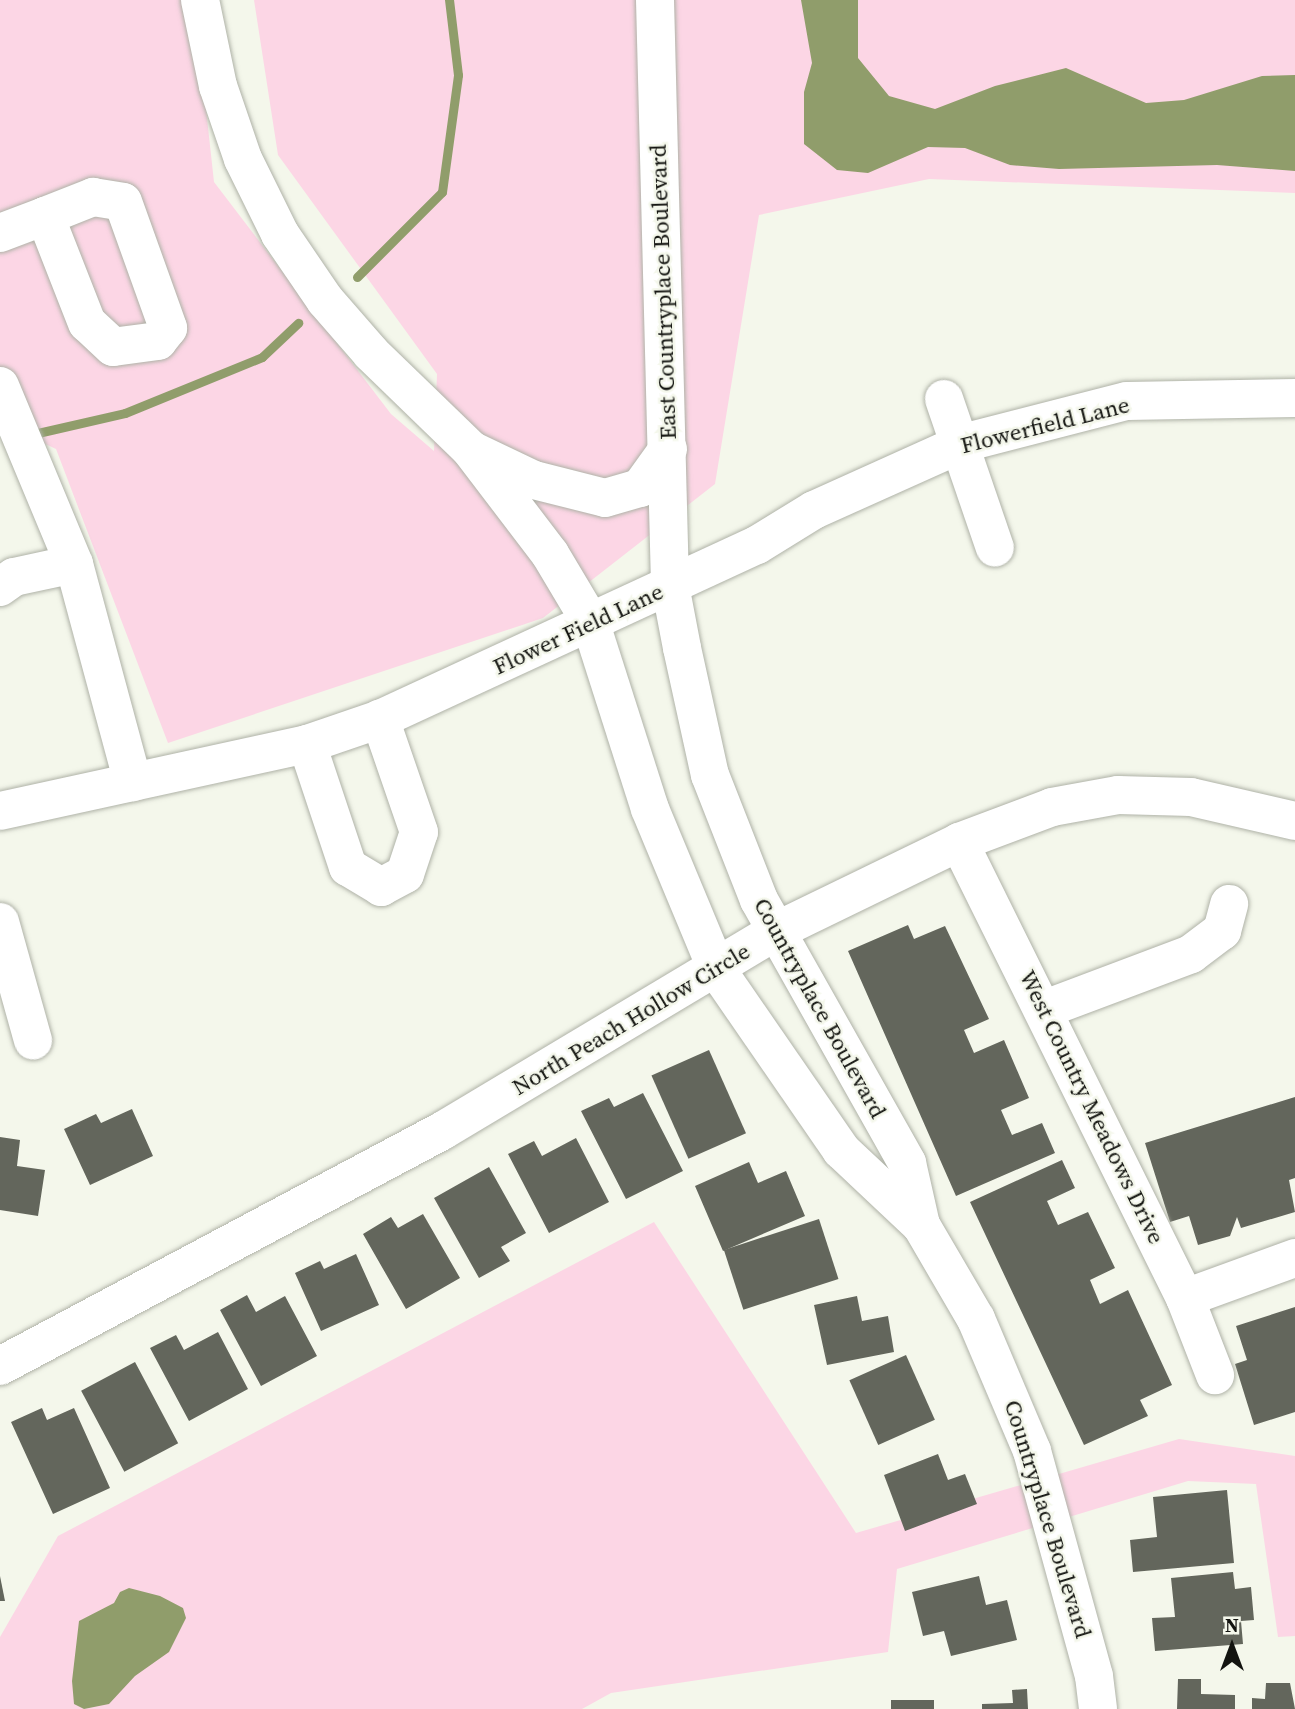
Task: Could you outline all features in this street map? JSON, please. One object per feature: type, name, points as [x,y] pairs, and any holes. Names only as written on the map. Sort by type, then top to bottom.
[{"type":"street","points":[[200,0],[218,86],[243,159],[280,234],[325,300],[371,353],[470,449],[534,480],[605,498],[640,488],[668,449]]},
{"type":"street","name":"East Countryplace Boulevard","points":[[655,0],[670,585]]},
{"type":"street","points":[[0,233],[45,216]]},
{"type":"street","points":[[0,386],[74,564],[133,782]]},
{"type":"street","points":[[944,398],[963,443],[995,548]]},
{"type":"street","name":"Flowerfield Lane","points":[[773,535],[814,510],[963,443],[1127,401],[1295,398]]},
{"type":"street","name":"Countryplace Boulevard","points":[[470,449],[550,554],[590,621],[650,809],[717,970],[841,1150],[921,1226],[976,1319],[1032,1451],[1094,1676],[1098,1709]]},
{"type":"street","name":"Flower Field Lane","points":[[0,811],[307,744],[380,719],[773,535]]},
{"type":"street","points":[[0,587],[14,577],[74,564]]},
{"type":"street","name":"Countryplace Boulevard","points":[[670,585],[710,775],[774,932],[907,1163],[921,1226]]},
{"type":"street","points":[[307,744],[348,867],[381,887],[405,874],[419,832],[380,719]]},
{"type":"street","name":"North Peach Hollow Circle","points":[[0,1366],[442,1131],[717,970],[774,932],[959,842],[1052,807],[1118,794],[1191,797],[1295,821]]},
{"type":"street","name":"West Country Meadows Drive","points":[[959,842],[1045,1009],[1185,1298],[1215,1375]]},
{"type":"street","points":[[1045,1009],[1191,954],[1222,931],[1229,904]]},
{"type":"street","points":[[0,922],[33,1040]]},
{"type":"street","points":[[1185,1298],[1295,1258]]},
{"type":"shaded area","points":[[0,0],[194,0],[214,182],[391,414],[434,451],[437,374],[278,155],[254,0],[1295,0],[1295,193],[929,179],[759,215],[715,484],[543,618],[168,743],[56,449],[0,423]]},
{"type":"shaded area","points":[[801,0],[858,0],[858,58],[889,96],[935,109],[995,86],[1066,68],[1146,103],[1184,100],[1262,76],[1295,75],[1295,171],[1217,165],[1059,169],[1010,165],[965,148],[928,147],[868,173],[837,170],[804,144],[804,92],[812,63]]},
{"type":"shaded area","points":[[654,1222],[856,1533],[1179,1439],[1295,1456],[1295,1636],[1278,1637],[1256,1484],[1188,1481],[897,1569],[888,1652],[611,1693],[582,1709],[0,1709],[0,1637],[58,1536]]},
{"type":"shaded area","points":[[129,1588],[160,1596],[183,1608],[186,1618],[169,1652],[135,1676],[109,1704],[84,1709],[74,1704],[72,1681],[79,1621],[114,1603],[120,1592]]},
{"type":"building","points":[[908,925],[914,939],[945,926],[989,1019],[964,1030],[974,1053],[1004,1040],[1029,1098],[1001,1110],[1012,1135],[1042,1123],[1055,1153],[956,1196],[848,951]]},
{"type":"building","points":[[709,1050],[746,1133],[688,1159],[651,1076]]},
{"type":"building","points":[[643,1093],[683,1171],[626,1199],[581,1111],[609,1098],[614,1107]]},
{"type":"building","points":[[1295,1097],[1295,1178],[1289,1180],[1295,1212],[1241,1228],[1237,1217],[1230,1236],[1198,1245],[1189,1216],[1170,1222],[1145,1143]]},
{"type":"building","points":[[132,1109],[153,1156],[90,1185],[64,1129],[96,1114],[101,1123]]},
{"type":"building","points":[[0,1137],[20,1140],[17,1166],[45,1170],[38,1216],[0,1210]]},
{"type":"building","points":[[576,1138],[609,1202],[549,1233],[508,1154],[534,1141],[542,1156]]},
{"type":"building","points":[[1062,1160],[1075,1188],[1047,1201],[1058,1225],[1088,1212],[1115,1268],[1090,1280],[1100,1304],[1128,1290],[1172,1385],[1140,1400],[1148,1416],[1084,1445],[970,1202]]},
{"type":"building","points":[[749,1162],[758,1183],[786,1171],[805,1216],[723,1251],[695,1186]]},
{"type":"building","points":[[489,1167],[526,1233],[501,1247],[510,1261],[479,1278],[434,1198]]},
{"type":"building","points":[[423,1214],[460,1278],[406,1309],[363,1234],[391,1217],[398,1228]]},
{"type":"building","points":[[819,1219],[838,1279],[743,1310],[724,1250]]},
{"type":"building","points":[[356,1254],[379,1305],[321,1331],[295,1273],[320,1261],[324,1269]]},
{"type":"building","points":[[247,1295],[256,1312],[285,1296],[317,1356],[261,1386],[220,1310]]},
{"type":"building","points":[[857,1296],[862,1321],[888,1316],[894,1352],[827,1365],[814,1305]]},
{"type":"building","points":[[1295,1307],[1295,1412],[1254,1425],[1235,1364],[1247,1360],[1236,1326]]},
{"type":"building","points":[[218,1332],[248,1389],[189,1421],[150,1348],[176,1335],[184,1350]]},
{"type":"building","points":[[906,1355],[935,1420],[878,1445],[849,1380]]},
{"type":"building","points":[[135,1362],[178,1443],[124,1472],[81,1391]]},
{"type":"building","points":[[42,1408],[47,1420],[74,1408],[110,1488],[53,1514],[11,1422]]},
{"type":"building","points":[[938,1454],[948,1480],[965,1474],[977,1504],[905,1531],[884,1475]]},
{"type":"building","points":[[1227,1490],[1234,1563],[1133,1572],[1130,1540],[1157,1537],[1153,1497]]},
{"type":"building","points":[[1233,1572],[1235,1589],[1251,1587],[1254,1620],[1241,1621],[1243,1644],[1155,1651],[1152,1618],[1175,1617],[1171,1578]]},
{"type":"building","points":[[0,1576],[5,1601],[0,1601]]},
{"type":"building","points":[[979,1576],[986,1605],[1007,1600],[1017,1640],[951,1656],[944,1631],[923,1636],[912,1592]]},
{"type":"building","points":[[1178,1679],[1201,1679],[1201,1694],[1235,1695],[1235,1709],[1177,1709]]},
{"type":"building","points":[[1266,1683],[1290,1683],[1295,1709],[1252,1709],[1252,1698],[1265,1699]]},
{"type":"building","points":[[1027,1689],[1028,1709],[982,1709],[982,1704],[1013,1703],[1012,1690]]},
{"type":"building","points":[[891,1700],[934,1700],[934,1709],[891,1709]]},
{"type":"waterway","points":[[357,277],[442,192],[458,75],[449,0]]},
{"type":"waterway","points":[[29,435],[125,413],[262,357],[298,323]]}]
